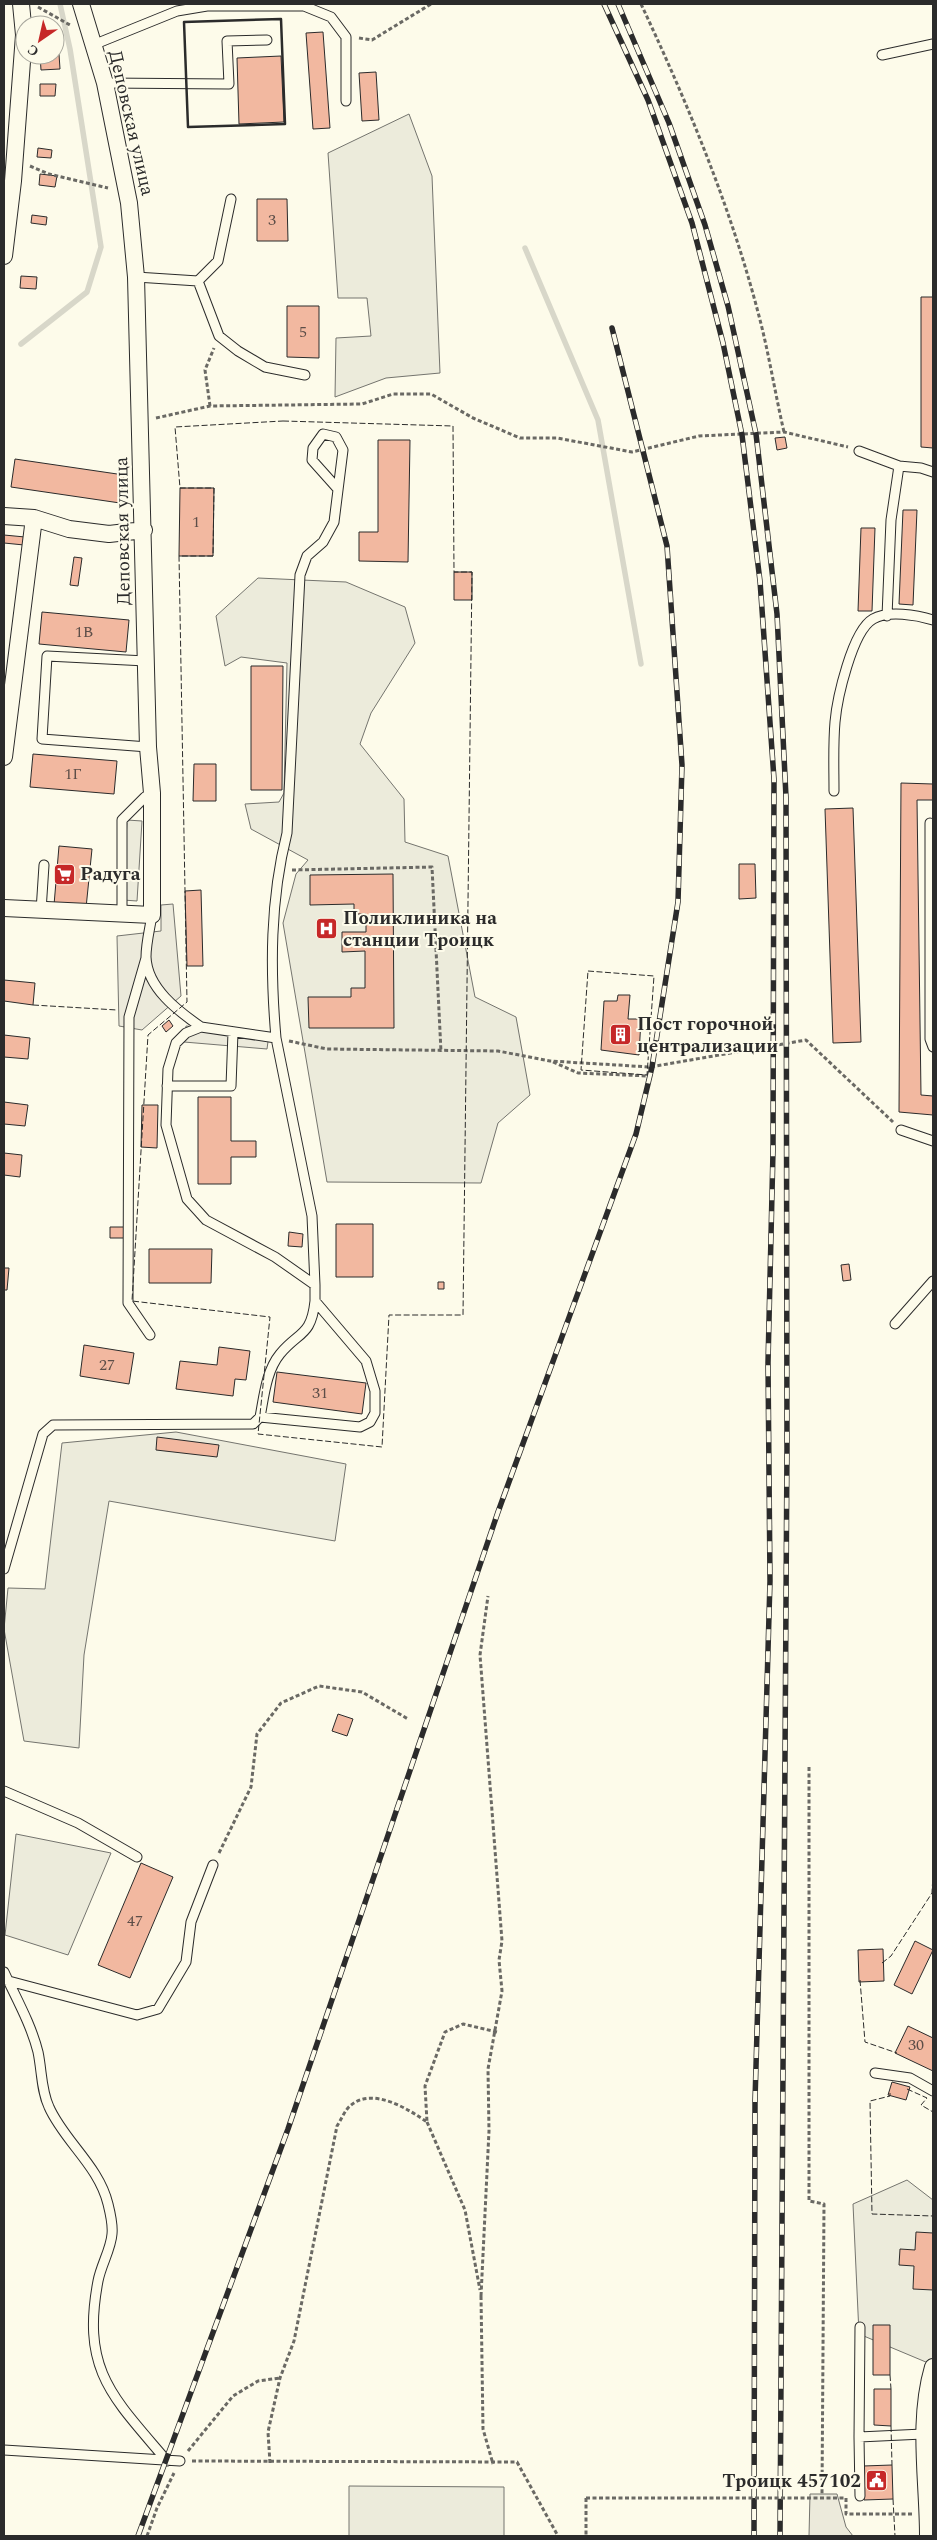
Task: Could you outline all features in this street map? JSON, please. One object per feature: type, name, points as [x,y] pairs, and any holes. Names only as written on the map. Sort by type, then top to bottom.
[{"type":"street","points":[[4,256],[16,148],[24,35],[22,4]]},
{"type":"street","name":"Деповская улица","points":[[80,4],[105,83],[129,203],[136,277],[144,530],[148,747],[152,793],[152,915]]},
{"type":"street","points":[[4,516],[34,518],[69,529],[109,534],[144,530]]},
{"type":"street","points":[[4,757],[34,518]]},
{"type":"street","points":[[4,908],[152,915]]},
{"type":"street","points":[[928,2536],[923,2434],[928,2384],[933,2367]]},
{"type":"lane","points":[[92,41],[176,11],[207,6],[304,6],[331,17],[346,37],[346,101]]},
{"type":"lane","points":[[105,83],[229,84],[227,41],[267,40]]},
{"type":"lane","points":[[882,54],[933,44]]},
{"type":"lane","points":[[136,277],[198,281],[218,261],[231,199]]},
{"type":"lane","points":[[198,281],[219,336],[265,368],[305,375]]},
{"type":"lane","points":[[4,1569],[43,1434],[53,1425],[253,1424],[260,1417],[270,1371],[280,1354],[305,1332],[313,1319],[315,1285],[312,1216],[276,1038],[272,992],[274,907],[278,871],[287,833],[300,575],[307,556],[323,542],[334,522],[343,450],[336,437],[324,434],[313,448],[312,460],[337,488]]},
{"type":"lane","points":[[859,451],[899,466],[921,468],[933,472]]},
{"type":"lane","points":[[886,616],[891,520],[899,466]]},
{"type":"lane","points":[[834,791],[835,721],[844,680],[857,640],[870,620],[886,616],[921,616],[933,620]]},
{"type":"lane","points":[[146,661],[47,656],[42,739],[148,747]]},
{"type":"lane","points":[[122,915],[122,820],[145,797],[152,793]]},
{"type":"lane","points":[[930,823],[930,1039],[933,1047]]},
{"type":"lane","points":[[41,911],[44,865]]},
{"type":"lane","points":[[150,1335],[128,1303],[129,1017],[146,958],[152,915]]},
{"type":"lane","points":[[146,958],[153,981],[176,1011],[201,1027],[276,1038]]},
{"type":"lane","points":[[201,1027],[186,1033],[176,1043],[168,1069],[166,1125],[187,1199],[206,1220],[275,1257],[315,1285]]},
{"type":"lane","points":[[167,1086],[231,1086],[233,1032]]},
{"type":"lane","points":[[901,1130],[933,1142]]},
{"type":"lane","points":[[895,1324],[933,1281]]},
{"type":"lane","points":[[260,1417],[360,1427],[370,1422],[375,1413],[374,1392],[366,1361],[315,1301]]},
{"type":"lane","points":[[4,1791],[78,1823],[137,1857]]},
{"type":"lane","points":[[5,1978],[137,2015],[158,2009],[186,1962],[191,1922],[213,1865]]},
{"type":"lane","points":[[5,1978],[25,2015],[38,2052],[42,2085],[54,2119],[95,2176],[108,2202],[112,2234],[98,2280],[94,2320],[94,2350],[102,2378],[124,2410],[167,2461]]},
{"type":"lane","points":[[875,2073],[910,2078],[933,2091]]},
{"type":"lane","points":[[860,2327],[860,2496]]},
{"type":"lane","points":[[859,2437],[923,2434]]},
{"type":"lane","points":[[4,2450],[180,2461]]},
{"type":"path","points":[[32,4],[92,41]]},
{"type":"path","points":[[346,37],[372,40],[431,4]]},
{"type":"path","points":[[641,4],[679,84],[723,200],[759,316],[784,432]]},
{"type":"path","points":[[16,148],[29,166],[50,174],[107,186],[129,203]]},
{"type":"path","points":[[210,406],[205,370],[219,336]]},
{"type":"path","points":[[140,422],[210,406],[362,404],[393,394],[431,394],[474,418],[520,438],[557,438],[632,452],[699,436],[784,432],[859,451]]},
{"type":"path","points":[[278,871],[432,867],[441,1052]]},
{"type":"path","points":[[276,1038],[327,1048],[441,1052],[498,1051],[550,1061],[650,1067],[806,1040],[901,1130]]},
{"type":"path","points":[[550,1061],[578,1073],[648,1076],[650,1067]]},
{"type":"path","points":[[488,1596],[480,1656],[502,1941],[499,1960],[502,1991],[488,2069],[489,2131],[481,2296],[483,2429],[493,2464]]},
{"type":"path","points":[[213,1865],[251,1787],[257,1734],[281,1703],[319,1686],[362,1692],[408,1718]]},
{"type":"path","points":[[809,1766],[809,2201],[824,2204],[822,2494]]},
{"type":"path","points":[[481,2296],[465,2210],[427,2122],[425,2086],[445,2032],[462,2024],[496,2032]]},
{"type":"path","points":[[270,2463],[268,2432],[280,2378],[294,2341],[337,2126],[350,2106],[365,2098],[384,2100],[401,2107],[427,2122]]},
{"type":"path","points":[[148,2536],[157,2508],[180,2461],[232,2396],[258,2381],[280,2378]]},
{"type":"path","points":[[180,2461],[493,2464],[517,2462],[558,2536]]},
{"type":"path","points":[[586,2536],[586,2498],[846,2498],[846,2514],[891,2514]]},
{"type":"shaded area","points":[[409,114],[432,176],[440,373],[386,378],[335,397],[336,338],[371,336],[367,298],[338,298],[328,153]]},
{"type":"shaded area","points":[[258,578],[346,582],[405,607],[415,643],[371,713],[360,744],[404,799],[405,842],[448,856],[475,997],[516,1017],[530,1095],[498,1123],[481,1183],[327,1182],[283,923],[296,874],[308,860],[251,829],[245,804],[279,802],[284,793],[287,663],[241,657],[225,666],[216,616]]},
{"type":"shaded area","points":[[127,820],[142,821],[137,901],[123,900]]},
{"type":"shaded area","points":[[173,904],[181,996],[142,1030],[119,1026],[117,936],[161,931],[161,905]]},
{"type":"shaded area","points":[[186,1026],[269,1034],[267,1049],[184,1042]]},
{"type":"shaded area","points":[[176,1432],[346,1464],[335,1541],[109,1501],[84,1655],[79,1748],[24,1741],[4,1629],[8,1588],[45,1589],[62,1443]]},
{"type":"shaded area","points":[[16,1834],[111,1853],[68,1955],[5,1935]]},
{"type":"shaded area","points":[[907,2180],[933,2200],[933,2365],[859,2334],[853,2204]]},
{"type":"shaded area","points":[[349,2486],[504,2487],[504,2536],[349,2536]]},
{"type":"shaded area","points":[[810,2494],[837,2494],[846,2527],[853,2536],[809,2536]]},
{"type":"building","points":[[323,32],[330,128],[313,129],[306,33]]},
{"type":"building","points":[[281,56],[284,122],[239,124],[237,58]]},
{"type":"building","points":[[41,65],[60,65],[60,69],[41,70]]},
{"type":"building","points":[[376,72],[379,120],[362,121],[359,73]]},
{"type":"building","points":[[40,84],[56,84],[55,96],[40,96]]},
{"type":"building","points":[[38,148],[52,150],[51,158],[37,157]]},
{"type":"building","points":[[40,174],[57,176],[55,187],[39,185]]},
{"type":"building","points":[[257,199],[287,199],[288,241],[257,241]]},
{"type":"building","points":[[32,215],[47,217],[46,225],[31,223]]},
{"type":"building","points":[[21,276],[37,277],[36,289],[20,288]]},
{"type":"building","points":[[921,297],[933,297],[933,448],[921,447]]},
{"type":"building","points":[[287,306],[319,306],[319,358],[287,357]]},
{"type":"building","points":[[785,437],[787,448],[777,450],[775,438]]},
{"type":"building","points":[[378,440],[410,440],[408,562],[359,561],[359,532],[378,532]]},
{"type":"building","points":[[15,459],[124,475],[120,503],[11,487]]},
{"type":"building","points":[[180,488],[214,488],[213,556],[179,556]]},
{"type":"building","points":[[903,510],[917,510],[913,605],[899,604]]},
{"type":"building","points":[[861,528],[875,528],[872,611],[858,611]]},
{"type":"building","points":[[4,535],[25,537],[24,545],[4,543]]},
{"type":"building","points":[[74,557],[82,558],[78,586],[70,585]]},
{"type":"building","points":[[454,572],[472,572],[472,600],[454,600]]},
{"type":"building","points":[[42,612],[129,620],[126,652],[39,644]]},
{"type":"building","points":[[251,666],[283,666],[282,790],[251,790]]},
{"type":"building","points":[[33,754],[117,761],[114,794],[30,787]]},
{"type":"building","points":[[194,764],[216,764],[216,801],[193,801]]},
{"type":"building","points":[[901,783],[933,784],[933,800],[917,800],[921,1095],[933,1096],[933,1115],[899,1112]]},
{"type":"building","points":[[853,808],[861,1042],[833,1043],[825,809]]},
{"type":"building","points":[[59,846],[92,849],[86,908],[54,905]]},
{"type":"building","points":[[739,864],[755,864],[756,898],[739,899]]},
{"type":"building","points":[[393,874],[394,1028],[309,1028],[308,997],[351,997],[351,988],[365,988],[365,951],[342,952],[342,932],[366,932],[366,914],[354,914],[354,904],[310,905],[310,875]]},
{"type":"building","points":[[201,890],[203,966],[187,966],[185,891]]},
{"type":"building","points":[[4,980],[35,983],[33,1005],[4,1001]]},
{"type":"building","name":"Пост горочной централизации","points":[[618,995],[630,995],[628,1019],[641,1019],[639,1055],[601,1050],[604,1001],[617,1001]]},
{"type":"building","points":[[169,1020],[173,1026],[166,1032],[162,1026]]},
{"type":"building","points":[[4,1035],[30,1038],[28,1059],[4,1057]]},
{"type":"building","points":[[198,1097],[231,1097],[231,1141],[256,1141],[256,1157],[231,1157],[231,1184],[198,1184]]},
{"type":"building","points":[[4,1102],[28,1105],[25,1126],[4,1124]]},
{"type":"building","points":[[142,1105],[158,1105],[157,1148],[141,1147]]},
{"type":"building","points":[[4,1153],[22,1155],[20,1177],[4,1175]]},
{"type":"building","points":[[336,1224],[373,1224],[373,1277],[336,1277]]},
{"type":"building","points":[[110,1227],[126,1227],[126,1238],[110,1238]]},
{"type":"building","points":[[289,1232],[303,1234],[302,1247],[288,1246]]},
{"type":"building","points":[[149,1249],[212,1249],[211,1283],[149,1283]]},
{"type":"building","points":[[849,1264],[851,1280],[843,1281],[841,1265]]},
{"type":"building","points":[[4,1268],[9,1268],[7,1290],[4,1290]]},
{"type":"building","points":[[438,1282],[444,1282],[444,1289],[438,1289]]},
{"type":"building","points":[[84,1345],[134,1353],[129,1384],[80,1376]]},
{"type":"building","points":[[219,1347],[250,1351],[246,1380],[235,1379],[233,1396],[176,1389],[180,1361],[217,1365]]},
{"type":"building","points":[[277,1372],[366,1383],[362,1414],[273,1402]]},
{"type":"building","points":[[157,1437],[219,1445],[217,1457],[156,1450]]},
{"type":"building","points":[[338,1714],[353,1719],[347,1736],[332,1731]]},
{"type":"building","points":[[141,1863],[173,1877],[130,1978],[98,1965]]},
{"type":"building","points":[[915,1941],[933,1950],[912,1994],[894,1985]]},
{"type":"building","points":[[883,1949],[884,1981],[859,1982],[858,1950]]},
{"type":"building","points":[[908,2026],[933,2038],[933,2071],[895,2053]]},
{"type":"building","points":[[892,2082],[910,2087],[906,2100],[888,2095]]},
{"type":"building","points":[[916,2232],[933,2233],[933,2290],[913,2289],[914,2266],[899,2265],[900,2249],[915,2250]]},
{"type":"building","points":[[873,2325],[890,2325],[890,2375],[873,2375]]},
{"type":"building","points":[[874,2389],[891,2389],[891,2426],[874,2425]]},
{"type":"building","points":[[892,2465],[893,2499],[864,2500],[863,2466]]},
{"type":"waterway","points":[[21,344],[87,292],[101,247],[70,49],[60,4]]},
{"type":"waterway","points":[[525,248],[598,420],[641,664]]},
{"type":"railway","points":[[604,4],[648,100],[692,223],[723,343],[742,435],[760,581],[774,779],[773,1151],[768,1363],[770,1581],[755,2101],[754,2536]]},
{"type":"railway","points":[[618,4],[669,123],[705,225],[728,306],[756,434],[777,614],[786,797],[787,1448],[780,2536]]},
{"type":"railway","points":[[138,2536],[288,2129],[498,1512],[636,1134],[652,1067],[678,902],[682,765],[667,546],[612,328]]},
{"type":"fence","points":[[283,421],[453,426],[454,572],[472,572],[463,1315],[389,1315],[382,1447],[258,1434],[270,1317],[132,1301],[148,1035],[187,1002],[179,556],[213,556],[214,488],[180,488],[175,427],[283,421]]},
{"type":"fence","points":[[588,971],[654,976],[647,1075],[581,1070],[588,971]]},
{"type":"fence","points":[[33,1005],[117,1010]]},
{"type":"fence","points":[[882,1963],[891,1956],[932,1893],[933,1874]]},
{"type":"fence","points":[[860,1980],[865,2042],[897,2053]]},
{"type":"fence","points":[[907,2089],[927,2098],[921,2105],[933,2112]]},
{"type":"fence","points":[[890,2093],[890,2096],[870,2101],[872,2214],[933,2216]]},
{"type":"fence","points":[[890,2375],[891,2389]]},
{"type":"fence","points":[[891,2426],[892,2465]]},
{"type":"fence","points":[[893,2499],[895,2536]]},
{"type":"wall","points":[[281,19],[285,124],[188,127],[184,22],[281,19]]},
{"type":"place","name":"Радуга","points":[[64,874]]},
{"type":"place","name":"Поликлиника на станции Троицк","points":[[327,929]]},
{"type":"place","name":"Пост горочной централизации","points":[[621,1035]]},
{"type":"place","name":"Троицк 457102","points":[[877,2481]]}]
